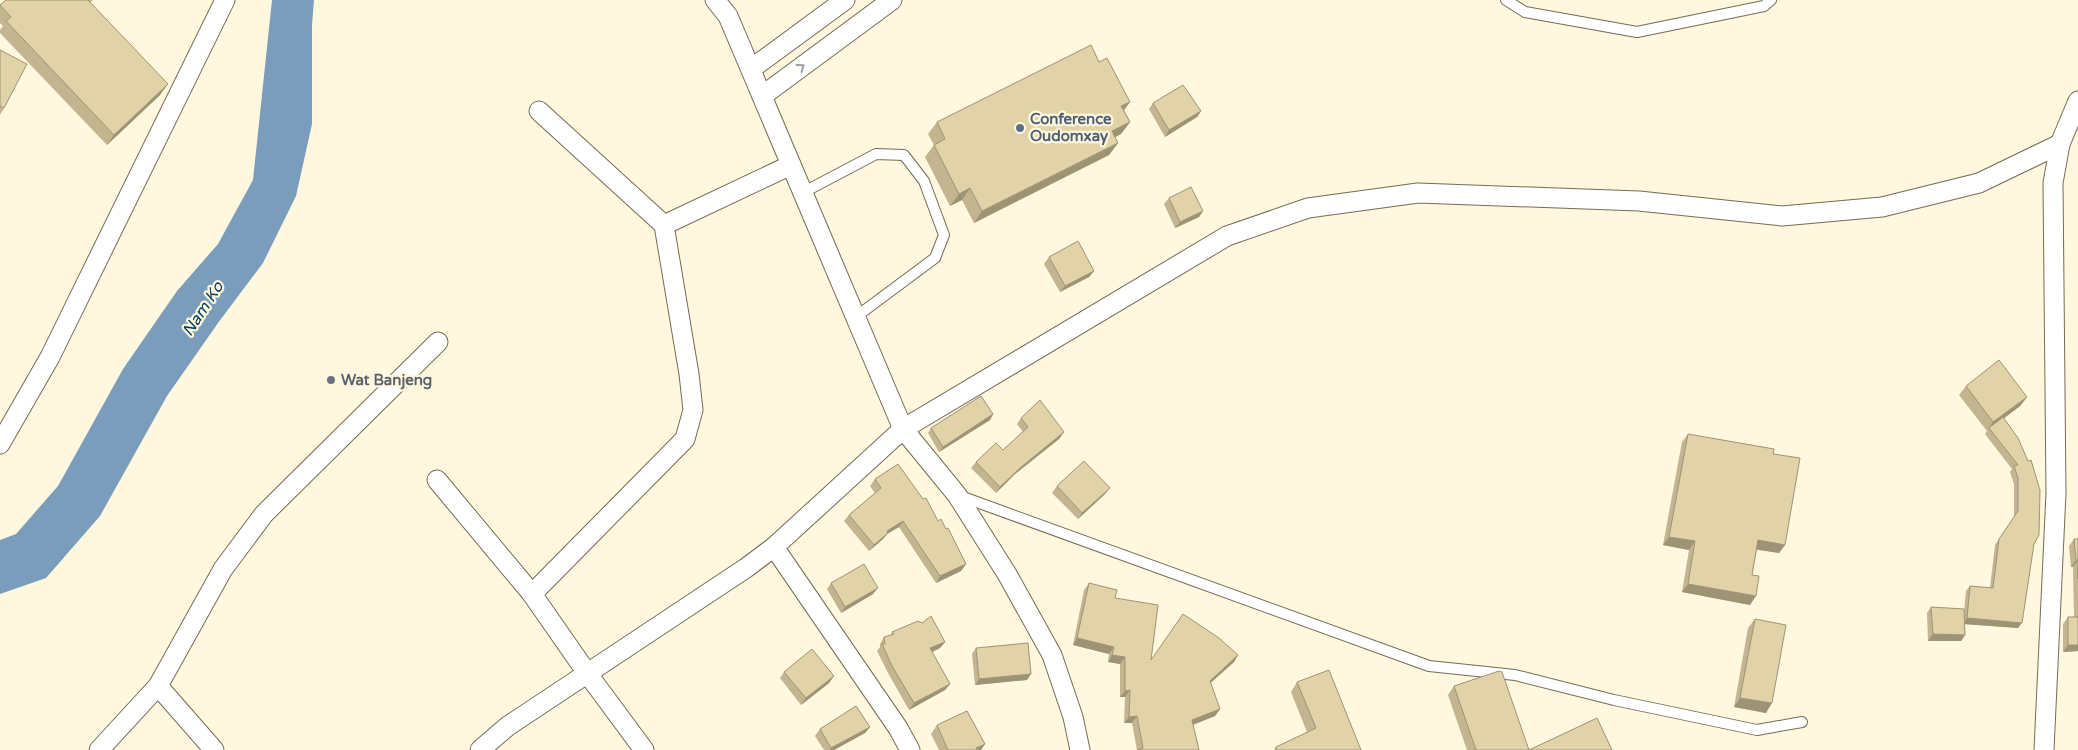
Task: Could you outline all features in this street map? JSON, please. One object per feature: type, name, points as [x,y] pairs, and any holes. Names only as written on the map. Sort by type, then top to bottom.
[{"type":"street","points":[[0,444],[50,357],[225,0]]},
{"type":"street","points":[[715,0],[728,16],[903,428],[957,495],[1007,574],[1052,655],[1073,717],[1080,750]]},
{"type":"street","points":[[750,69],[845,0]]},
{"type":"street","points":[[762,96],[892,0]]},
{"type":"street","points":[[2044,750],[2056,493],[2054,183],[2060,144],[2078,101]]},
{"type":"street","points":[[532,594],[685,439],[693,410],[664,225],[539,111]]},
{"type":"street","points":[[480,750],[508,726],[746,568],[774,547],[903,428],[1227,236],[1308,208],[1418,193],[1639,201],[1782,216],[1882,207],[1980,183],[2060,144]]},
{"type":"street","points":[[664,225],[791,165]]},
{"type":"street","points":[[99,750],[158,686],[223,569],[264,514],[438,342]]},
{"type":"street","points":[[437,480],[532,594],[587,674],[644,750]]},
{"type":"street","points":[[774,547],[898,728],[910,750]]},
{"type":"street","points":[[158,686],[214,750]]},
{"type":"lane","points":[[1506,0],[1525,12],[1637,32],[1764,6],[1771,0]]},
{"type":"lane","points":[[804,192],[876,154],[904,155],[924,181],[944,235],[935,258],[857,316]]},
{"type":"lane","points":[[957,495],[1429,666],[1515,674],[1614,700],[1757,730],[1802,722]]},
{"type":"water","name":"Nam Ko","points":[[272,0],[314,0],[312,25],[312,124],[296,196],[263,263],[167,396],[100,516],[46,578],[0,594],[0,540],[16,534],[58,486],[123,369],[177,291],[218,244],[253,180]]},
{"type":"building","points":[[6,0],[88,0],[168,84],[114,135],[6,21],[11,17],[0,5]]},
{"type":"building","points":[[1091,45],[1099,62],[1107,58],[1130,102],[1121,106],[1130,122],[1112,131],[1118,143],[982,211],[970,188],[959,194],[934,145],[945,139],[937,122]]},
{"type":"building","points":[[0,50],[27,64],[4,108],[0,106]]},
{"type":"building","points":[[1183,85],[1201,111],[1169,130],[1153,103]]},
{"type":"building","points":[[1191,187],[1203,211],[1180,222],[1169,198]]},
{"type":"building","points":[[1078,241],[1094,271],[1065,286],[1049,257]]},
{"type":"building","points":[[1999,360],[2027,397],[1993,422],[1966,386]]},
{"type":"building","points":[[981,396],[993,414],[943,447],[931,428]]},
{"type":"building","points":[[1040,400],[1064,432],[1000,487],[976,462],[996,443],[1003,450],[1028,427],[1021,418]]},
{"type":"building","points":[[2003,417],[2018,438],[2028,461],[2031,460],[2040,490],[2039,535],[2034,544],[2022,623],[1967,618],[1970,586],[1993,588],[1999,539],[2018,511],[2018,478],[2014,466],[2018,465],[1989,428]]},
{"type":"building","points":[[1688,434],[1774,449],[1773,454],[1800,458],[1785,545],[1758,540],[1752,575],[1759,576],[1756,596],[1688,584],[1695,541],[1669,537]]},
{"type":"building","points":[[1084,461],[1110,488],[1082,513],[1057,486]]},
{"type":"building","points":[[898,464],[923,499],[926,498],[938,521],[941,519],[946,529],[948,528],[966,564],[940,576],[903,521],[887,531],[888,533],[874,545],[849,515],[881,488],[875,479]]},
{"type":"building","points":[[2074,539],[2078,539],[2078,560],[2076,560]]},
{"type":"building","points":[[864,564],[878,588],[845,607],[831,583]]},
{"type":"building","points":[[1089,583],[1117,590],[1115,598],[1158,605],[1151,660],[1183,614],[1219,638],[1238,655],[1210,681],[1220,709],[1192,720],[1199,750],[1137,750],[1143,748],[1137,716],[1129,717],[1130,690],[1125,691],[1125,657],[1112,655],[1114,647],[1077,638]]},
{"type":"building","points":[[1931,607],[1964,609],[1965,635],[1933,634]]},
{"type":"building","points":[[931,616],[945,642],[930,648],[950,684],[914,703],[892,666],[882,644],[885,644],[884,637],[894,634],[892,632],[918,621],[922,623]]},
{"type":"building","points":[[2068,617],[2078,617],[2078,645],[2068,645]]},
{"type":"building","points":[[1755,619],[1786,625],[1772,703],[1740,698]]},
{"type":"building","points":[[1028,643],[1031,674],[979,679],[976,648]]},
{"type":"building","points":[[812,649],[834,676],[806,698],[784,672]]},
{"type":"building","points":[[1329,670],[1361,750],[1277,750],[1276,747],[1316,728],[1297,682]]},
{"type":"building","points":[[1499,671],[1502,672],[1529,750],[1476,750],[1454,686]]},
{"type":"building","points":[[856,706],[870,727],[831,748],[820,729]]},
{"type":"building","points":[[967,711],[985,744],[976,748],[977,750],[948,750],[937,725]]},
{"type":"building","points":[[1597,718],[1612,750],[1529,750]]},
{"type":"place","name":"Conference Oudomxay","points":[[1020,128]]},
{"type":"place","name":"Wat Banjeng","points":[[331,380]]}]
